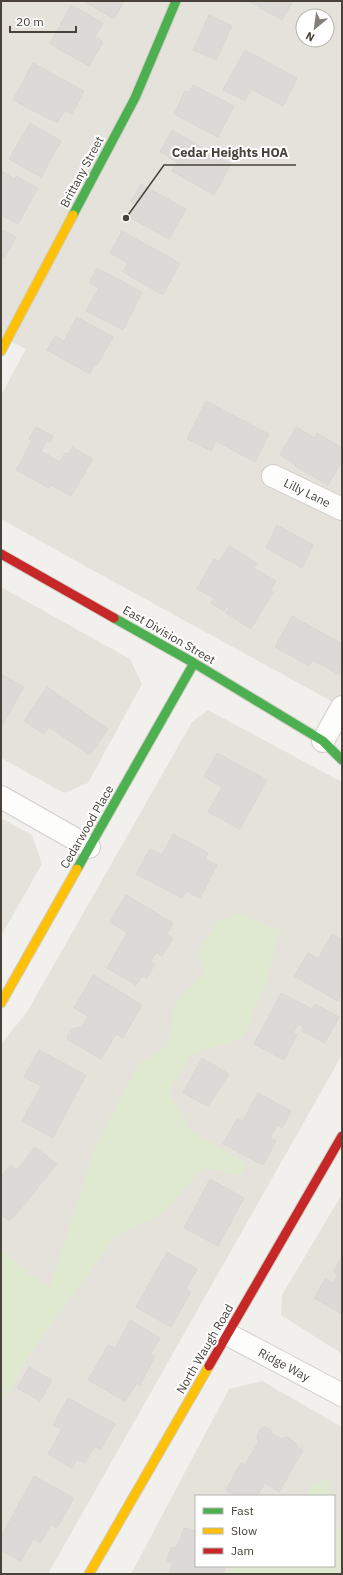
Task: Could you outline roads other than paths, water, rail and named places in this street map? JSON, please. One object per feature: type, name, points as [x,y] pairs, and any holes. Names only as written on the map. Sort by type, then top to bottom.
[{"type":"street","name":"Brittany Street","points":[[1,351],[135,98],[176,1]]},
{"type":"street","name":"Lilly Lane","points":[[272,476],[342,510]]},
{"type":"street","name":"East Division Street","points":[[1,554],[194,662],[333,743],[342,760]]},
{"type":"street","name":"Cedarwood Place","points":[[1,1003],[194,662]]},
{"type":"street","points":[[333,743],[342,707]]},
{"type":"street","points":[[1,797],[89,847]]},
{"type":"street","name":"North Waugh Road","points":[[89,1574],[342,1136]]},
{"type":"street","name":"Ridge Way","points":[[227,1334],[342,1395]]},
{"type":"place","name":"Cedar Heights HOA","points":[[126,218]]}]
